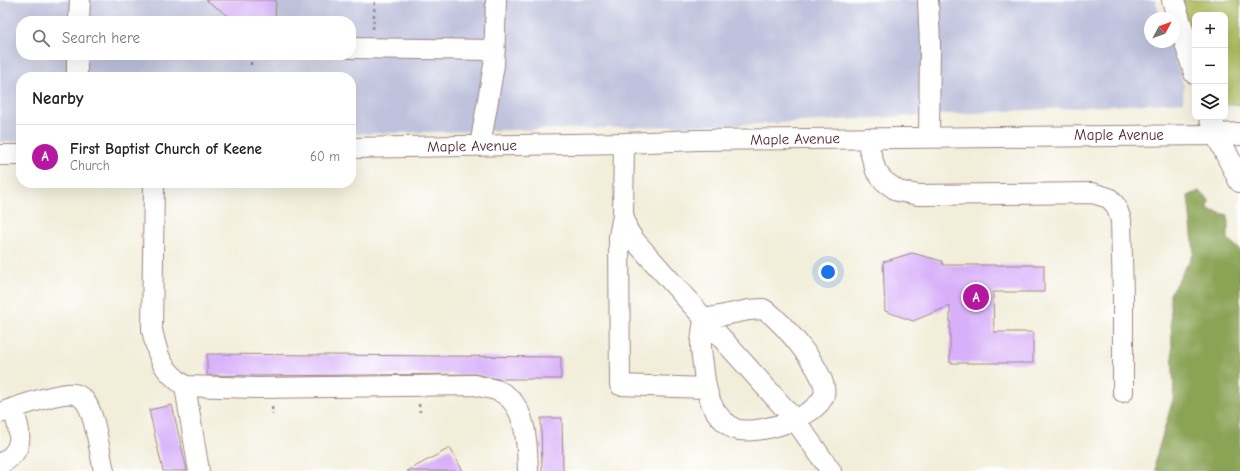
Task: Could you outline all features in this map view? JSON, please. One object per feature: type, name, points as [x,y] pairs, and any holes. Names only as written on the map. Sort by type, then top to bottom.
[{"type":"main road","points":[[1173,0],[1192,63]]},
{"type":"main road","points":[[1214,126],[1240,181]]},
{"type":"main road","name":"Maple Avenue","points":[[1214,126],[1240,134]]},
{"type":"street","points":[[79,16],[80,0]]},
{"type":"street","points":[[480,146],[493,72],[496,0]]},
{"type":"street","points":[[928,0],[930,45],[929,137]]},
{"type":"street","points":[[356,48],[495,50]]},
{"type":"street","points":[[77,72],[78,60]]},
{"type":"street","name":"Maple Avenue","points":[[356,148],[624,143],[698,140],[929,137],[1214,126]]},
{"type":"street","points":[[866,138],[876,171],[884,181],[898,191],[918,195],[1092,193],[1109,198],[1116,206],[1121,220],[1123,392]]},
{"type":"street","points":[[624,143],[623,214],[619,236],[620,386],[706,388]]},
{"type":"street","points":[[0,155],[16,155]]},
{"type":"street","points":[[154,188],[152,330],[156,350],[164,368],[174,378],[185,386],[258,388],[475,385],[496,390],[508,396],[515,403],[522,422],[527,448],[528,471]]},
{"type":"street","points":[[623,214],[627,229],[634,240],[795,420],[831,471]]},
{"type":"street","points":[[763,309],[773,315],[805,352],[818,370],[824,382],[824,395],[817,407],[795,420],[764,428],[747,430],[735,429],[724,422],[713,407],[706,388],[701,347],[704,319],[749,310],[763,309]]},
{"type":"street","points":[[185,386],[199,471]]},
{"type":"street","points":[[0,464],[16,452],[19,444],[20,430],[6,410],[64,394],[75,394],[84,400],[90,410],[104,471]]},
{"type":"path","points":[[373,48],[375,0]]},
{"type":"path","points":[[251,60],[251,65]]},
{"type":"shaded area","points":[[0,0],[1155,0],[1159,12],[1144,12],[1144,48],[1171,48],[1184,86],[1183,102],[760,124],[356,134],[356,72],[16,72],[16,142],[0,142]]},
{"type":"green space","points":[[1180,0],[1240,0],[1240,105],[1228,105],[1228,12],[1192,12],[1192,36]]},
{"type":"green space","points":[[1199,191],[1209,200],[1208,210],[1228,215],[1228,239],[1240,250],[1240,471],[1156,471],[1155,461],[1174,396],[1170,294],[1194,253],[1188,196]]},
{"type":"building","points":[[206,0],[276,0],[275,16],[229,16]]},
{"type":"building","points":[[912,253],[942,261],[943,265],[1044,265],[1044,292],[993,292],[994,332],[1033,332],[1033,363],[950,363],[950,306],[913,321],[885,311],[883,262]]},
{"type":"building","points":[[207,354],[561,357],[561,379],[498,379],[475,374],[207,375]]},
{"type":"building","points":[[172,405],[187,471],[163,471],[149,410]]},
{"type":"building","points":[[541,418],[562,418],[563,471],[542,471]]},
{"type":"building","points":[[450,448],[463,471],[407,471]]},
{"type":"place","name":"First Baptist Church of Keene","points":[[976,297]]}]
